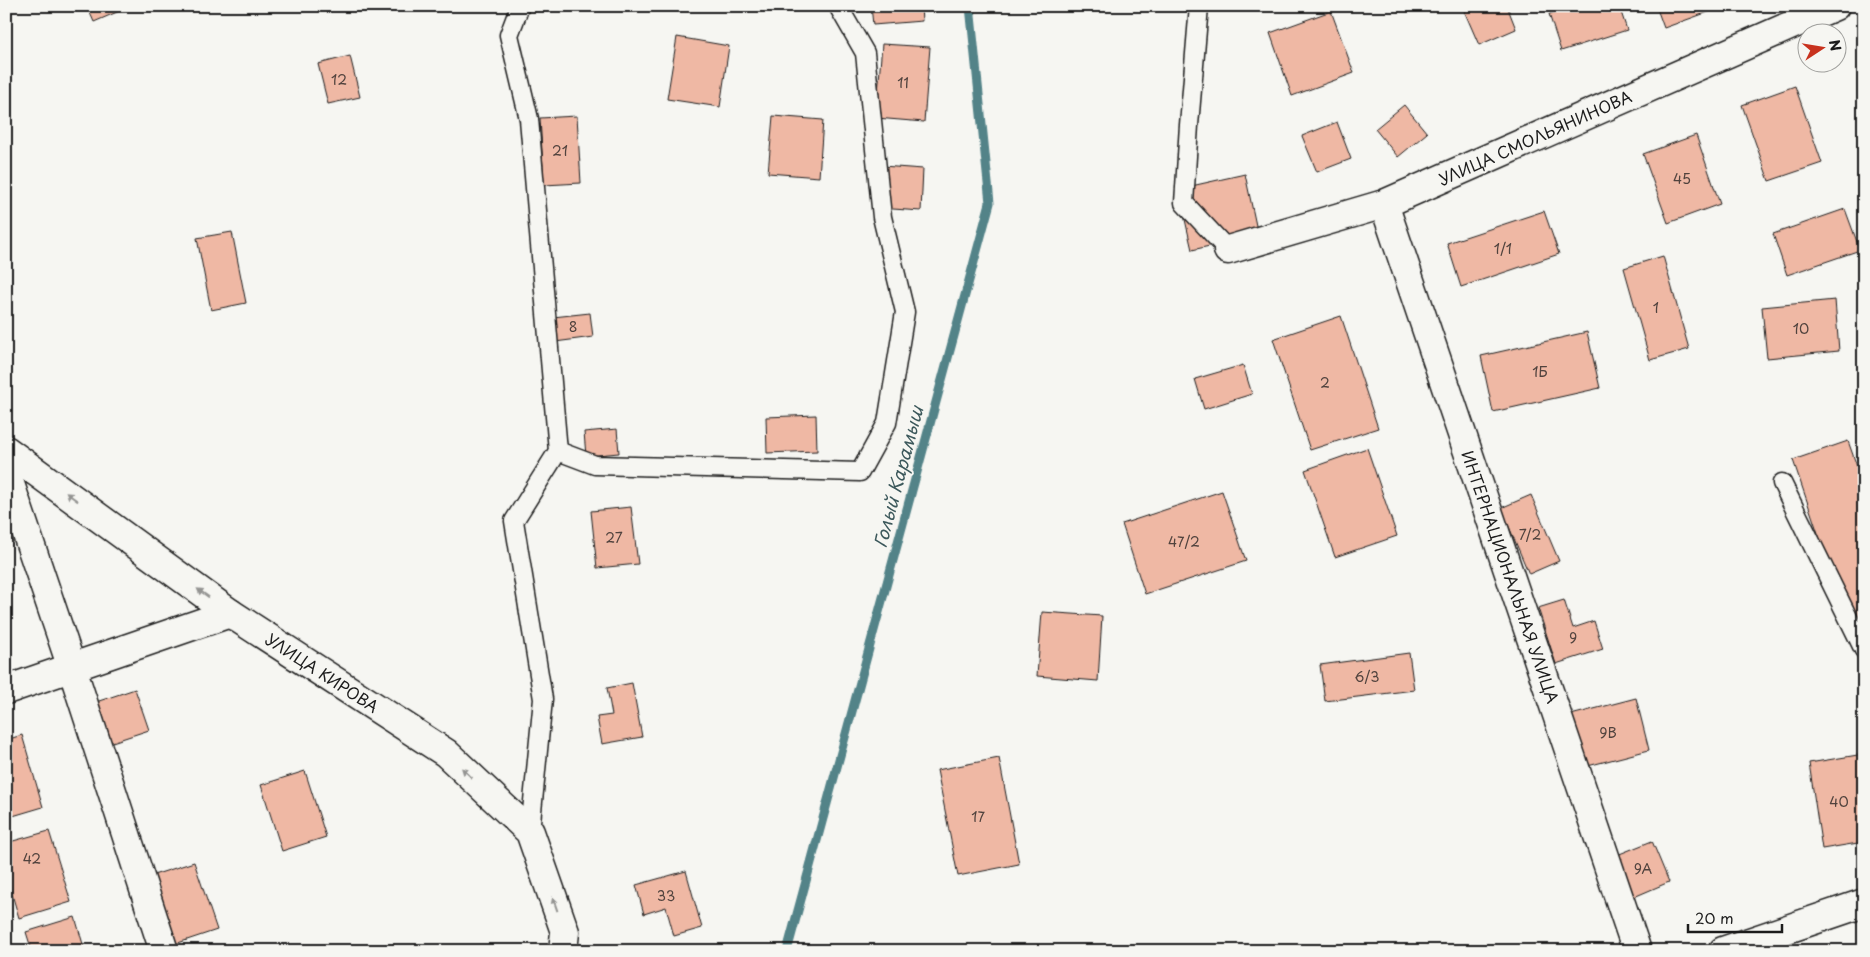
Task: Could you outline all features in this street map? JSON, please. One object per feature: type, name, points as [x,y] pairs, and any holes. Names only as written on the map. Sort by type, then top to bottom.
[{"type":"street","name":"УЛИЦА СМОЛЬЯНИНОВА","points":[[1228,250],[1384,204],[1835,6]]},
{"type":"street","name":"ИНТЕРНАЦИОНАЛЬНАЯ УЛИЦА","points":[[1384,204],[1637,951]]},
{"type":"street","name":"УЛИЦА КИРОВА","points":[[6,450],[230,614],[446,753],[530,832],[565,932],[563,951]]},
{"type":"street","points":[[6,472],[164,951]]},
{"type":"street","points":[[6,690],[230,614]]},
{"type":"street","points":[[1723,951],[1864,902]]},
{"type":"lane","points":[[520,6],[509,35],[529,119],[558,451],[514,521],[544,699],[530,832]]},
{"type":"lane","points":[[558,451],[595,465],[860,472],[888,423],[905,312],[882,217],[865,53],[838,6]]},
{"type":"lane","points":[[1199,6],[1184,204],[1228,250]]},
{"type":"lane","points":[[1782,483],[1864,650]]},
{"type":"building","points":[[87,6],[131,6],[94,22]]},
{"type":"building","points":[[871,6],[921,6],[922,21],[873,25]]},
{"type":"building","points":[[1462,6],[1507,6],[1516,29],[1479,45]]},
{"type":"building","points":[[1572,6],[1619,6],[1627,30],[1561,51],[1549,14]]},
{"type":"building","points":[[1656,6],[1725,6],[1664,28]]},
{"type":"building","points":[[1331,11],[1354,73],[1292,96],[1270,33]]},
{"type":"building","points":[[677,37],[729,46],[720,107],[667,99]]},
{"type":"building","points":[[882,44],[930,47],[924,122],[876,118]]},
{"type":"building","points":[[350,56],[360,97],[328,104],[318,64]]},
{"type":"building","points":[[1795,86],[1822,163],[1769,181],[1742,105]]},
{"type":"building","points":[[1404,105],[1427,133],[1398,157],[1375,129]]},
{"type":"building","points":[[577,116],[581,183],[544,185],[540,118]]},
{"type":"building","points":[[773,116],[823,120],[819,177],[768,173]]},
{"type":"building","points":[[1337,122],[1351,159],[1317,172],[1302,136]]},
{"type":"building","points":[[1696,135],[1720,204],[1668,223],[1643,154]]},
{"type":"building","points":[[882,166],[923,169],[921,211],[879,208]]},
{"type":"building","points":[[1245,174],[1258,235],[1192,250],[1178,189]]},
{"type":"building","points":[[1845,209],[1860,250],[1787,275],[1773,234]]},
{"type":"building","points":[[1544,211],[1559,254],[1461,287],[1447,243]]},
{"type":"building","points":[[232,232],[246,303],[211,310],[197,238]]},
{"type":"building","points":[[1663,256],[1689,349],[1650,360],[1624,268]]},
{"type":"building","points":[[1835,300],[1839,351],[1767,358],[1762,307]]},
{"type":"building","points":[[590,313],[593,337],[555,342],[553,317]]},
{"type":"building","points":[[1341,316],[1378,428],[1310,450],[1273,339]]},
{"type":"building","points":[[1587,332],[1600,388],[1493,412],[1481,356]]},
{"type":"building","points":[[1243,365],[1252,394],[1204,409],[1195,379]]},
{"type":"building","points":[[816,415],[817,451],[767,453],[766,417]]},
{"type":"building","points":[[617,429],[619,453],[586,456],[584,432]]},
{"type":"building","points":[[1848,441],[1864,486],[1864,668],[1793,460]]},
{"type":"building","points":[[1367,448],[1397,536],[1335,557],[1305,470]]},
{"type":"building","points":[[1222,491],[1246,561],[1145,594],[1122,524]]},
{"type":"building","points":[[1531,495],[1559,561],[1529,574],[1501,508]]},
{"type":"building","points":[[631,507],[638,564],[597,568],[591,511]]},
{"type":"building","points":[[1564,600],[1573,628],[1594,621],[1603,649],[1556,664],[1538,608]]},
{"type":"building","points":[[1042,612],[1102,616],[1098,681],[1037,676]]},
{"type":"building","points":[[1409,653],[1414,690],[1325,701],[1320,665]]},
{"type":"building","points":[[632,683],[642,737],[602,744],[597,717],[612,715],[607,688]]},
{"type":"building","points":[[135,689],[149,730],[97,747],[84,706]]},
{"type":"building","points":[[1636,698],[1649,750],[1580,768],[1567,716]]},
{"type":"building","points":[[22,735],[43,807],[6,818],[6,740]]},
{"type":"building","points":[[1864,754],[1864,842],[1822,849],[1809,763]]},
{"type":"building","points":[[999,758],[1019,864],[958,876],[937,770]]},
{"type":"building","points":[[305,771],[326,837],[282,851],[261,785]]},
{"type":"building","points":[[49,831],[71,902],[19,918],[6,874],[6,843]]},
{"type":"building","points":[[1652,841],[1669,882],[1634,897],[1617,855]]},
{"type":"building","points":[[194,862],[217,930],[163,948],[141,879]]},
{"type":"building","points":[[686,871],[702,928],[674,936],[666,907],[644,914],[636,885]]},
{"type":"building","points":[[75,917],[85,951],[32,951],[26,932]]},
{"type":"waterway","name":"Голый Карамыш","points":[[787,951],[990,203],[970,6]]}]
